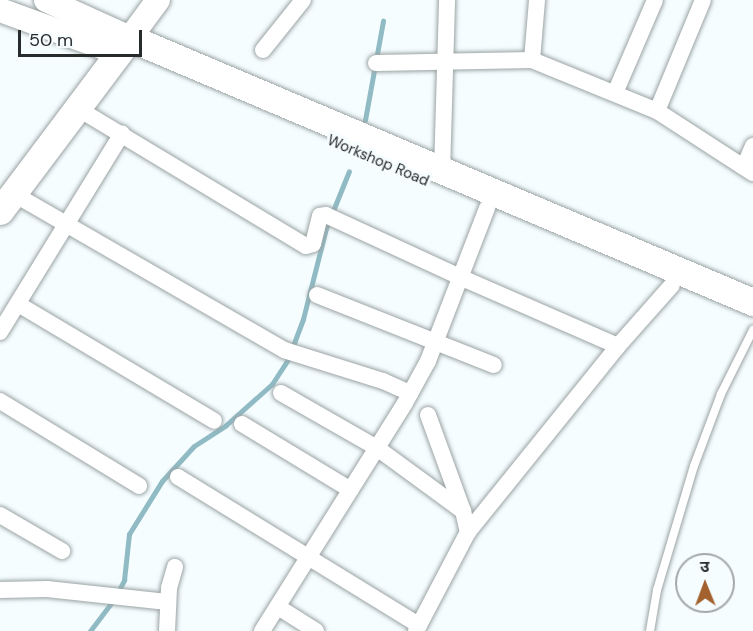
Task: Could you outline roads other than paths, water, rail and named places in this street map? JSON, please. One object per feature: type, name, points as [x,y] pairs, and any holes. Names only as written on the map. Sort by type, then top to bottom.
[{"type":"main road","points":[[7,203],[158,0]]},
{"type":"main road","name":"Workshop Road","points":[[51,1],[124,46],[487,208],[753,319]]},
{"type":"main road","name":"Workshop Road","points":[[0,10],[124,46],[442,171],[753,302]]},
{"type":"street","points":[[262,50],[303,0]]},
{"type":"street","points":[[442,171],[447,0]]},
{"type":"street","points":[[532,60],[537,0]]},
{"type":"street","points":[[657,111],[704,0]]},
{"type":"street","points":[[615,93],[649,1]]},
{"type":"street","points":[[376,63],[532,60],[657,111],[749,170],[753,147]]},
{"type":"street","points":[[77,108],[306,246],[313,244],[320,216],[331,217],[460,278],[618,346]]},
{"type":"street","points":[[0,332],[122,134]]},
{"type":"street","points":[[7,203],[67,224],[290,353],[383,381],[410,393]]},
{"type":"street","points":[[262,631],[410,393],[435,342],[487,208]]},
{"type":"street","points":[[178,477],[310,556],[417,628],[468,532],[618,346],[672,285]]},
{"type":"street","points":[[317,295],[494,365]]},
{"type":"street","points":[[18,304],[214,421]]},
{"type":"street","points":[[280,393],[377,448],[463,511]]},
{"type":"street","points":[[0,400],[139,486]]},
{"type":"street","points":[[429,415],[463,511],[468,532]]},
{"type":"street","points":[[242,424],[351,490]]},
{"type":"street","points":[[0,515],[62,551]]},
{"type":"street","points":[[167,631],[167,602],[176,567]]},
{"type":"street","points":[[0,590],[47,589],[167,602]]},
{"type":"street","points":[[278,607],[316,631]]},
{"type":"lane","points":[[650,631],[657,590],[694,466],[721,394],[753,330]]},
{"type":"waterway","points":[[365,120],[383,21]]},
{"type":"waterway","points":[[90,631],[113,601],[124,580],[129,534],[162,481],[194,446],[226,425],[272,384],[288,359],[303,319],[326,228],[349,171]]}]
